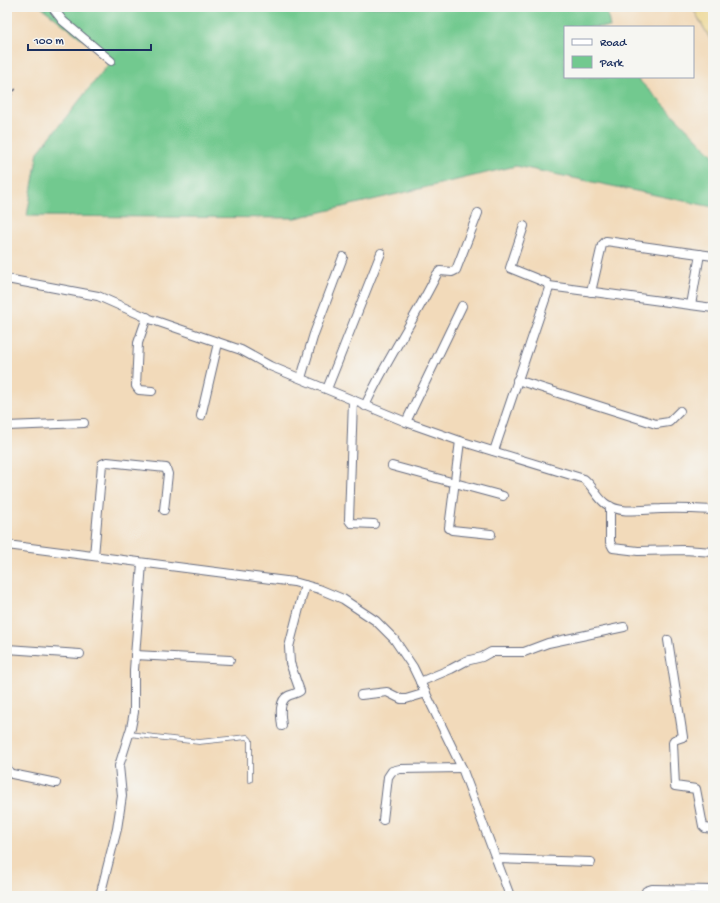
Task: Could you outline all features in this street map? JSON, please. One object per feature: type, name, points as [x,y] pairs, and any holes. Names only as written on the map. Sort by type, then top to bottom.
[{"type":"street","points":[[52,7],[69,26],[111,61]]},
{"type":"street","points":[[365,406],[380,373],[418,310],[437,274],[440,271],[452,272],[456,270],[478,213]]},
{"type":"street","points":[[524,226],[510,268],[547,283],[549,286],[713,308]]},
{"type":"street","points":[[591,292],[602,245],[606,241],[713,256]]},
{"type":"street","points":[[327,389],[381,252]]},
{"type":"street","points":[[691,305],[700,254]]},
{"type":"street","points":[[301,378],[314,334],[343,257]]},
{"type":"street","points":[[7,279],[98,296],[147,317],[186,329],[218,343],[241,350],[270,366],[406,422],[460,441],[584,479],[592,486],[606,504],[610,506],[636,511],[660,509],[713,510]]},
{"type":"street","points":[[494,451],[549,286]]},
{"type":"street","points":[[406,422],[462,306]]},
{"type":"street","points":[[147,317],[138,344],[136,386],[139,390],[152,391]]},
{"type":"street","points":[[201,416],[218,343]]},
{"type":"street","points":[[517,380],[656,424],[669,422],[680,411]]},
{"type":"street","points":[[353,400],[349,520],[351,522],[374,524]]},
{"type":"street","points":[[7,426],[84,423]]},
{"type":"street","points":[[460,441],[449,525],[450,529],[491,534]]},
{"type":"street","points":[[94,556],[102,464],[107,462],[166,468],[168,474],[164,510]]},
{"type":"street","points":[[392,466],[503,496]]},
{"type":"street","points":[[610,506],[610,542],[613,548],[638,551],[686,550],[713,552]]},
{"type":"street","points":[[7,546],[94,556],[305,585],[319,589],[343,600],[376,621],[394,639],[413,667],[426,693],[462,768],[510,896]]},
{"type":"street","points":[[100,896],[116,829],[122,796],[119,766],[134,712],[135,655],[142,563]]},
{"type":"street","points":[[282,726],[280,712],[282,702],[286,697],[300,691],[290,663],[289,647],[305,585]]},
{"type":"street","points":[[420,682],[466,661],[482,657],[491,652],[524,652],[548,643],[624,628]]},
{"type":"street","points":[[668,640],[683,737],[674,742],[675,786],[696,789],[702,826],[713,829]]},
{"type":"street","points":[[7,649],[80,654]]},
{"type":"street","points":[[135,655],[230,660]]},
{"type":"street","points":[[361,695],[387,692],[401,699],[406,699],[426,693]]},
{"type":"street","points":[[383,820],[388,777],[392,771],[400,769],[462,768]]},
{"type":"street","points":[[8,772],[56,784]]},
{"type":"street","points":[[496,859],[591,862]]},
{"type":"street","points":[[645,896],[646,891],[652,889],[713,890]]},
{"type":"lane","points":[[129,734],[199,742],[248,737],[250,740],[250,780]]},
{"type":"path","points":[[7,101],[17,87]]},
{"type":"green space","points":[[41,7],[606,7],[610,26],[564,26],[564,78],[637,78],[713,155],[713,207],[516,166],[296,218],[27,216],[38,152],[111,61]]},
{"type":"sand","points":[[692,7],[713,7],[713,44]]}]
